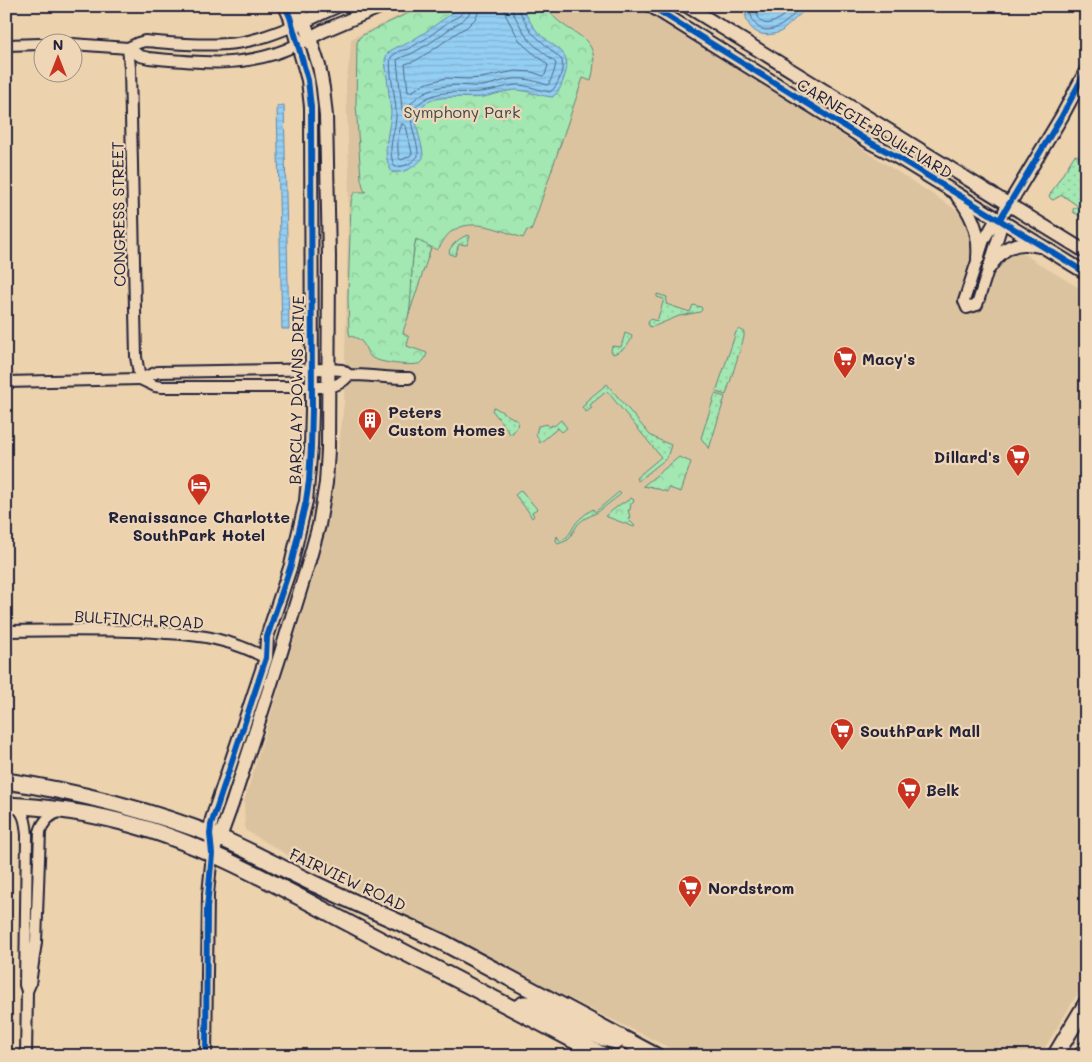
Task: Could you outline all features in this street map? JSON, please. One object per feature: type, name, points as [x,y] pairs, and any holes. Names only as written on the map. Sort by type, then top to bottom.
[{"type":"main road","name":"FAIRVIEW ROAD","points":[[6,781],[46,787],[118,803],[215,836],[314,884],[415,929],[502,973],[656,1056]]},
{"type":"main road","points":[[10,805],[104,817],[165,835],[212,854],[604,1056]]},
{"type":"main road","points":[[515,1009],[524,1004],[532,1004],[593,1034],[610,1040],[635,1044]]},
{"type":"main road","points":[[1055,1056],[1086,1004]]},
{"type":"main road","points":[[1082,1056],[1086,1049]]},
{"type":"street","name":"BARCLAY DOWNS DRIVE","points":[[206,1056],[208,901],[215,836],[232,804],[278,662],[319,525],[326,483],[328,450],[328,257],[326,116],[321,76],[310,38],[285,6]]},
{"type":"street","name":"BARCLAY DOWNS DRIVE","points":[[215,836],[212,819],[266,658],[267,637],[291,565],[306,501],[312,447],[311,107],[309,86],[298,44],[297,6]]},
{"type":"street","points":[[128,48],[144,41],[199,45],[234,44],[263,37],[298,24],[337,6]]},
{"type":"street","points":[[82,45],[128,48],[148,58],[225,63],[254,59],[284,50],[382,6]]},
{"type":"street","name":"CARNEGIE BOULEVARD","points":[[651,6],[871,143],[1000,219],[1086,273]]},
{"type":"street","name":"CARNEGIE BOULEVARD","points":[[687,6],[1086,252]]},
{"type":"street","points":[[6,45],[32,44]]},
{"type":"street","name":"CONGRESS STREET","points":[[128,48],[136,357],[140,379]]},
{"type":"street","points":[[1000,219],[1001,228],[977,305],[967,308],[964,301],[984,240],[991,226],[1000,219],[1062,116],[1086,71]]},
{"type":"street","points":[[951,190],[960,199],[972,219],[978,237],[978,258]]},
{"type":"street","points":[[989,268],[1000,253],[1011,246],[1027,244],[1046,248]]},
{"type":"street","points":[[6,382],[140,379],[158,372],[312,369],[340,370],[348,375],[409,378]]},
{"type":"street","points":[[140,379],[158,387],[328,387],[341,383],[348,375]]},
{"type":"street","name":"BULFINCH ROAD","points":[[6,631],[103,630],[189,635],[228,642],[249,649],[266,658]]},
{"type":"street","points":[[266,658],[278,662]]},
{"type":"street","points":[[10,805],[18,807],[22,812],[27,835],[25,938],[25,985],[27,991],[26,1056]]},
{"type":"street","points":[[27,991],[30,984],[36,942],[40,832],[49,817],[66,811]]},
{"type":"shaded area","name":"SouthPark Mall","points":[[422,6],[643,6],[1044,267],[1086,292],[1086,980],[1040,1056],[686,1056],[514,971],[380,901],[310,868],[245,830],[244,802],[318,561],[332,499],[344,403],[349,172],[346,83],[351,39]]},
{"type":"green space","name":"Symphony Park","points":[[427,6],[546,6],[563,25],[581,36],[588,43],[593,52],[594,64],[591,81],[583,78],[531,231],[527,230],[523,238],[487,226],[468,225],[451,232],[437,250],[416,239],[410,308],[403,333],[409,337],[407,346],[427,353],[421,363],[388,363],[371,357],[363,343],[357,338],[350,336],[349,332],[348,297],[351,203],[355,193],[366,192],[361,179],[356,104],[357,43],[363,35]]},
{"type":"green space","points":[[1076,155],[1086,160],[1086,213],[1080,216],[1073,212],[1073,209],[1078,206],[1062,195],[1053,200],[1049,196]]},
{"type":"green space","points":[[467,235],[470,236],[467,245],[459,244],[455,256],[450,254],[449,251],[454,243]]},
{"type":"green space","points":[[417,236],[431,248],[408,317],[412,266]]},
{"type":"green space","points":[[657,294],[667,297],[666,304],[690,312],[693,305],[701,307],[702,310],[650,327],[648,324],[649,320],[657,321],[664,299],[657,297]]},
{"type":"green space","points":[[739,329],[744,332],[744,337],[726,395],[716,392],[736,332]]},
{"type":"green space","points":[[625,333],[632,336],[630,342],[622,350],[613,354],[611,351],[612,346],[621,347]]},
{"type":"green space","points":[[607,384],[650,435],[671,445],[667,458],[638,481],[636,478],[661,457],[607,391],[590,405],[592,408],[586,412],[582,407],[586,404],[585,402]]},
{"type":"green space","points":[[715,394],[725,397],[709,449],[701,438]]},
{"type":"green space","points":[[494,407],[518,421],[517,427],[511,435],[492,410]]},
{"type":"green space","points":[[561,420],[567,428],[562,432],[558,428],[540,443],[536,434],[538,426],[547,424],[549,427],[554,426]]},
{"type":"green space","points":[[679,457],[691,462],[681,492],[669,488],[667,492],[643,486]]},
{"type":"green space","points":[[521,490],[537,509],[532,512],[534,516],[532,518],[515,495]]},
{"type":"green space","points":[[619,492],[621,494],[598,512],[578,524],[568,540],[558,544],[557,536],[560,541],[566,537],[582,517],[593,509],[595,512]]},
{"type":"green space","points":[[631,498],[634,500],[631,503],[630,510],[628,510],[630,517],[628,519],[634,527],[605,516],[622,503]]},
{"type":"water","points":[[462,6],[522,6],[536,30],[564,55],[567,68],[561,86],[552,97],[518,90],[475,98],[439,98],[423,105],[418,112],[416,122],[423,158],[409,169],[401,172],[392,172],[388,165],[386,150],[391,112],[385,60],[387,54],[424,33]]},
{"type":"water","points":[[745,6],[809,6],[782,31],[767,35],[755,31],[751,27],[745,14]]},
{"type":"water","points":[[284,105],[289,329],[282,329],[277,106]]},
{"type":"cycle path","points":[[206,1056],[207,908],[212,854],[211,825],[266,658],[267,637],[291,565],[309,481],[312,410],[311,107],[308,80],[290,17],[285,6]]},
{"type":"cycle path","points":[[651,6],[871,143],[1086,273]]},
{"type":"cycle path","points":[[1000,219],[1062,116],[1086,71]]},
{"type":"place","name":"Macy's","points":[[845,379]]},
{"type":"place","name":"Peters Custom Homes","points":[[370,441]]},
{"type":"place","name":"Dillard's","points":[[1018,477]]},
{"type":"place","name":"Renaissance Charlotte SouthPark Hotel","points":[[199,506]]},
{"type":"place","name":"SouthPark Mall","points":[[842,751]]},
{"type":"place","name":"Belk","points":[[909,810]]},
{"type":"place","name":"Nordstrom","points":[[690,908]]}]
